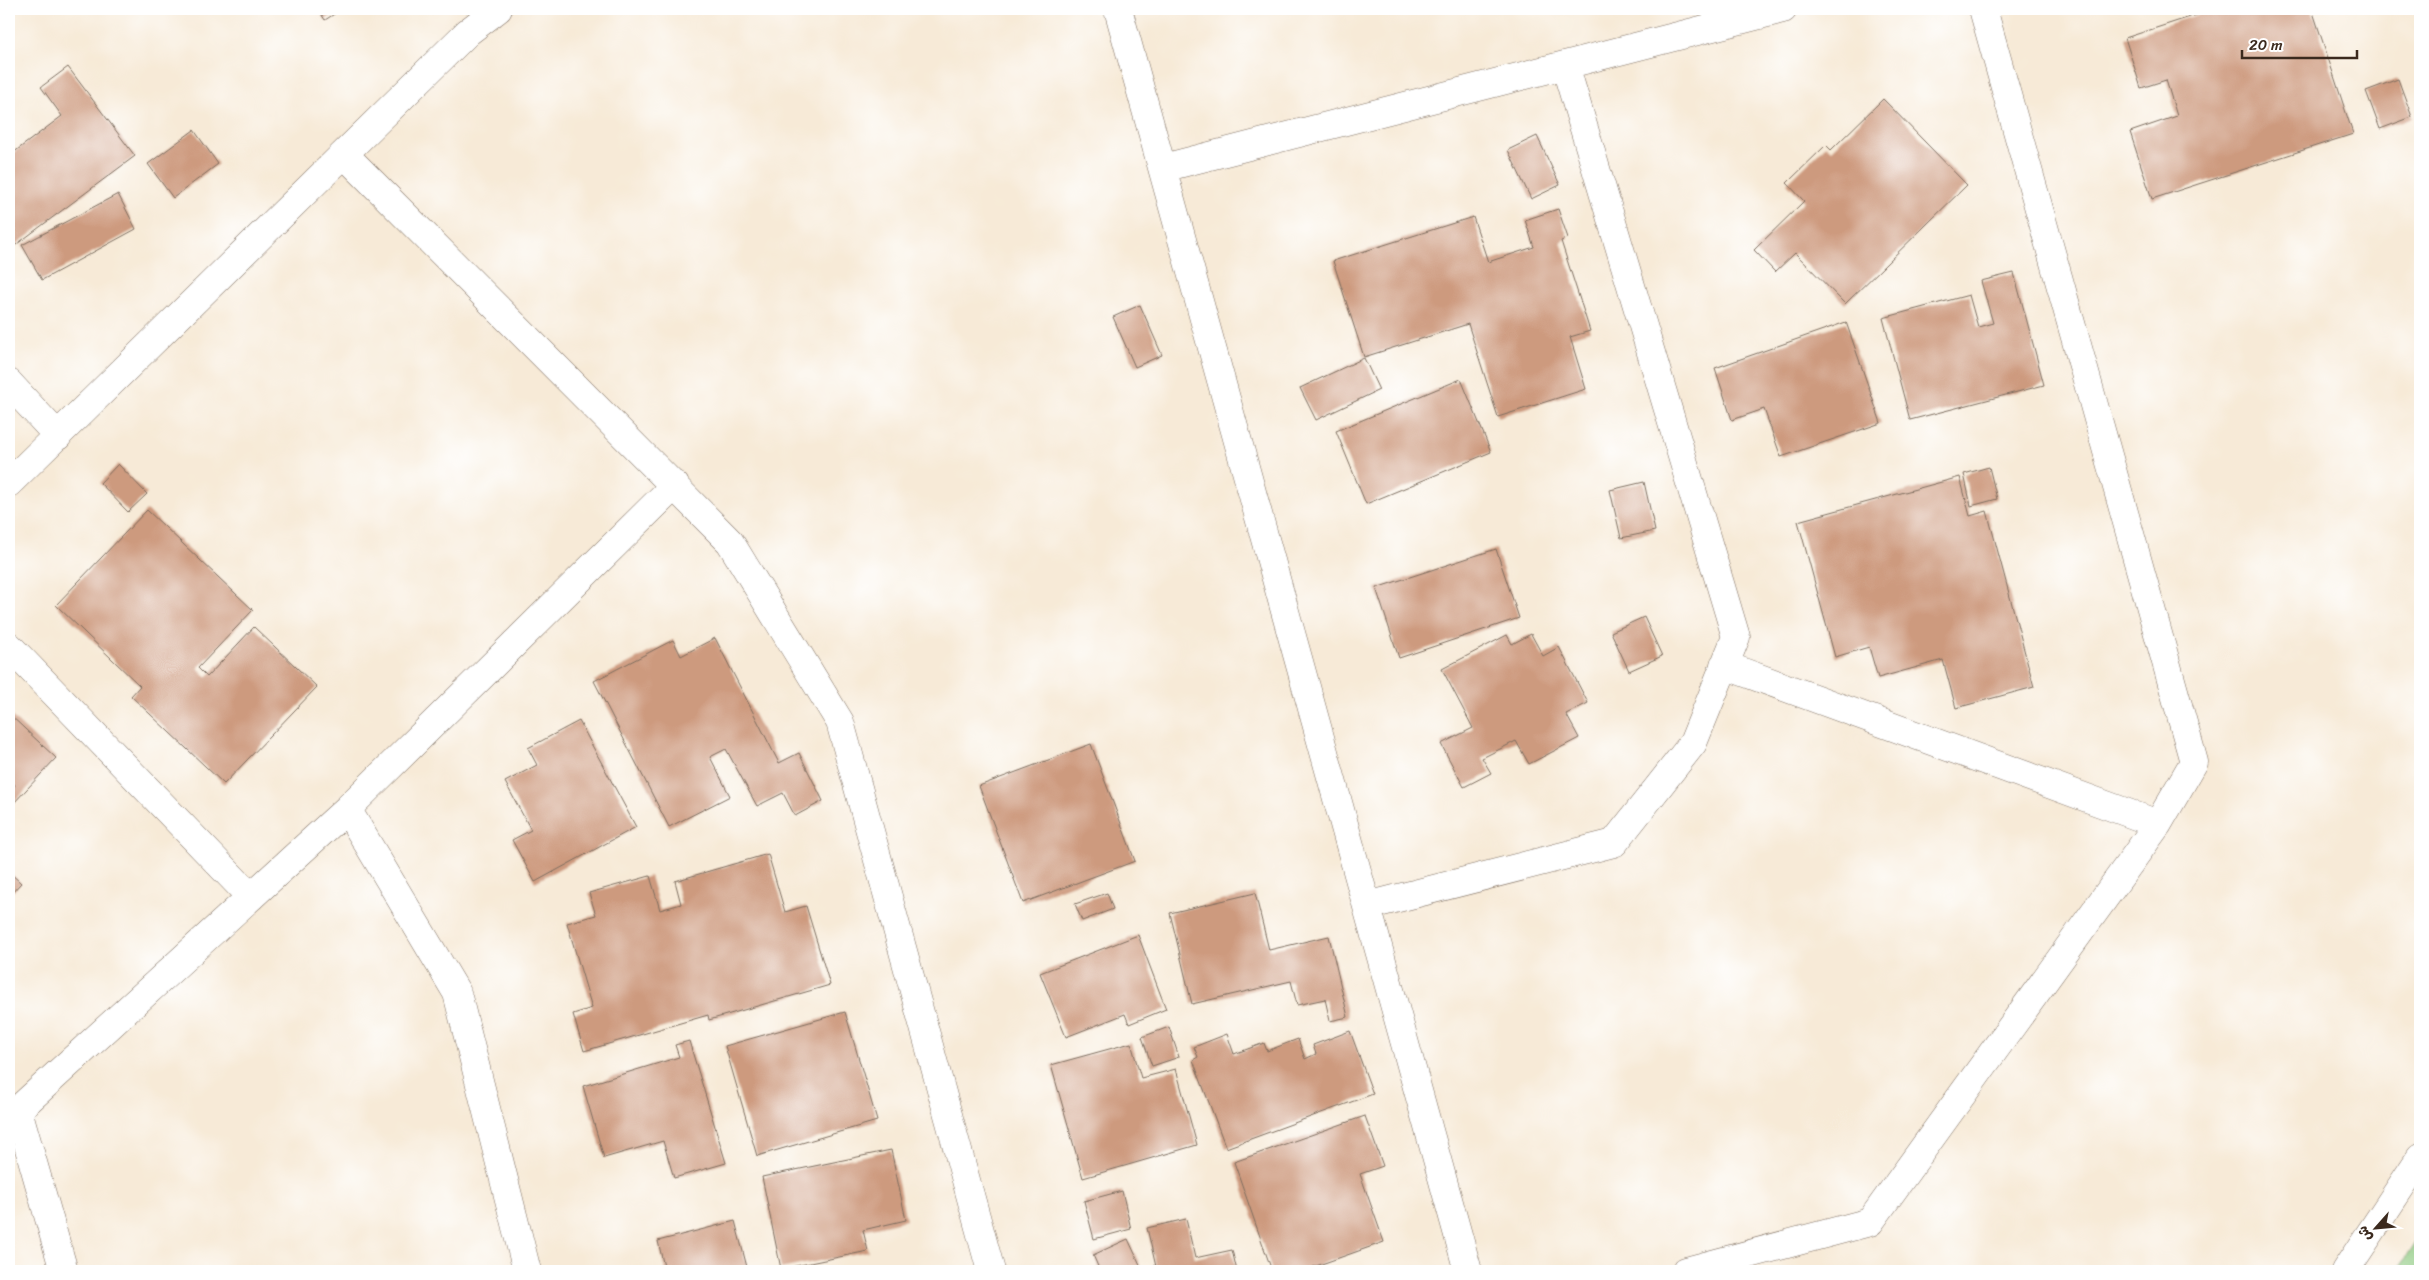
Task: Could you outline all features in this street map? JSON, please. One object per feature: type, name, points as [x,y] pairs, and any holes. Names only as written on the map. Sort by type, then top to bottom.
[{"type":"street","points":[[9,484],[468,32],[498,9]]},
{"type":"street","points":[[1118,9],[1468,1271]]},
{"type":"street","points":[[1163,168],[1784,9]]},
{"type":"street","points":[[1686,1271],[1870,1222],[2158,824],[2194,762],[1983,9]]},
{"type":"street","points":[[1367,906],[1614,843],[1693,743],[1736,637],[1565,65]]},
{"type":"street","points":[[344,154],[730,542],[840,722],[992,1271]]},
{"type":"street","points":[[9,383],[58,436]]},
{"type":"street","points":[[64,1271],[13,1114],[347,809],[674,485]]},
{"type":"street","points":[[9,646],[251,897]]},
{"type":"street","points":[[1724,665],[2158,824]]},
{"type":"street","points":[[347,809],[457,993],[527,1271]]},
{"type":"street","points":[[2346,1271],[2420,1158]]},
{"type":"green space","points":[[2420,1235],[2420,1271],[2397,1271]]},
{"type":"building","points":[[318,9],[342,9],[325,20]]},
{"type":"building","points":[[2215,9],[2312,9],[2353,134],[2152,199],[2130,132],[2177,116],[2166,80],[2141,88],[2125,38]]},
{"type":"building","points":[[68,67],[135,156],[9,250],[9,156],[62,116],[41,87]]},
{"type":"building","points":[[2398,79],[2412,117],[2380,129],[2366,91]]},
{"type":"building","points":[[1883,99],[1967,185],[1845,304],[1795,253],[1775,272],[1754,250],[1804,201],[1787,183],[1826,145],[1831,150]]},
{"type":"building","points":[[194,130],[218,164],[173,198],[148,164]]},
{"type":"building","points":[[1537,136],[1560,185],[1531,199],[1508,150]]},
{"type":"building","points":[[118,194],[136,229],[42,280],[22,245]]},
{"type":"building","points":[[1558,209],[1568,238],[1561,241],[1590,331],[1570,337],[1586,389],[1498,417],[1468,324],[1364,357],[1333,261],[1473,217],[1488,262],[1534,247],[1525,220]]},
{"type":"building","points":[[2014,273],[2044,385],[1910,420],[1883,318],[1969,295],[1978,327],[1993,323],[1981,281]]},
{"type":"building","points":[[1140,305],[1162,355],[1135,367],[1113,317]]},
{"type":"building","points":[[1846,322],[1881,423],[1781,457],[1764,409],[1732,420],[1715,368]]},
{"type":"building","points":[[1364,358],[1379,390],[1316,420],[1300,388]]},
{"type":"building","points":[[1461,379],[1491,452],[1366,504],[1336,431]]},
{"type":"building","points":[[118,464],[147,494],[128,512],[100,483]]},
{"type":"building","points":[[1989,467],[1997,499],[1971,506],[1964,474]]},
{"type":"building","points":[[1960,477],[1970,516],[1987,511],[2034,687],[1956,708],[1943,660],[1878,678],[1869,647],[1835,657],[1798,521]]},
{"type":"building","points":[[1644,482],[1655,531],[1621,538],[1610,490]]},
{"type":"building","points":[[147,510],[253,610],[198,668],[207,677],[254,627],[317,687],[224,784],[131,696],[140,686],[56,605]]},
{"type":"building","points":[[1496,549],[1519,618],[1399,658],[1376,588]]},
{"type":"building","points":[[1644,617],[1662,656],[1629,671],[1611,632]]},
{"type":"building","points":[[1531,634],[1543,656],[1559,647],[1588,703],[1566,714],[1579,738],[1529,764],[1516,741],[1482,758],[1491,773],[1464,787],[1441,744],[1473,728],[1442,669],[1507,635],[1512,644]]},
{"type":"building","points":[[715,638],[779,763],[799,753],[823,801],[795,816],[783,793],[757,806],[726,749],[710,757],[730,796],[669,827],[594,681],[673,640],[681,656]]},
{"type":"building","points":[[9,714],[56,758],[12,805],[9,802],[9,792],[15,785],[9,779]]},
{"type":"building","points":[[579,721],[636,827],[535,882],[512,840],[531,830],[505,782],[537,765],[528,748]]},
{"type":"building","points":[[1091,744],[1135,861],[1023,903],[979,786]]},
{"type":"building","points":[[768,854],[785,912],[806,906],[830,985],[709,1020],[708,1015],[584,1051],[573,1014],[592,1008],[567,923],[596,915],[589,893],[650,876],[660,910],[681,904],[675,881]]},
{"type":"building","points":[[9,872],[21,883],[9,896]]},
{"type":"building","points":[[1107,893],[1113,909],[1082,921],[1075,904]]},
{"type":"building","points":[[1255,893],[1269,950],[1329,936],[1348,1017],[1330,1021],[1325,999],[1297,1005],[1291,981],[1192,1004],[1170,913]]},
{"type":"building","points":[[1138,935],[1166,1009],[1129,1024],[1125,1014],[1066,1037],[1040,973]]},
{"type":"building","points":[[845,1012],[877,1121],[757,1156],[725,1046]]},
{"type":"building","points":[[1169,1027],[1179,1057],[1152,1066],[1142,1037]]},
{"type":"building","points":[[1350,1031],[1373,1094],[1226,1148],[1193,1060],[1198,1057],[1194,1047],[1227,1034],[1234,1054],[1264,1043],[1267,1051],[1298,1039],[1305,1059],[1316,1054],[1313,1045]]},
{"type":"building","points":[[689,1041],[726,1163],[674,1178],[663,1141],[604,1158],[583,1086],[679,1057],[675,1045]]},
{"type":"building","points":[[1131,1043],[1141,1078],[1176,1069],[1197,1145],[1083,1178],[1051,1065]]},
{"type":"building","points":[[1365,1116],[1383,1166],[1360,1174],[1384,1242],[1313,1267],[1314,1271],[1272,1271],[1234,1162]]},
{"type":"building","points":[[891,1150],[906,1220],[863,1230],[868,1251],[781,1269],[762,1177]]},
{"type":"building","points":[[1122,1191],[1131,1229],[1094,1239],[1084,1201]]},
{"type":"building","points":[[1186,1219],[1195,1258],[1232,1250],[1237,1271],[1157,1271],[1147,1228]]},
{"type":"building","points":[[735,1221],[748,1271],[665,1271],[658,1241]]},
{"type":"building","points":[[1128,1239],[1143,1271],[1100,1271],[1093,1255]]}]
